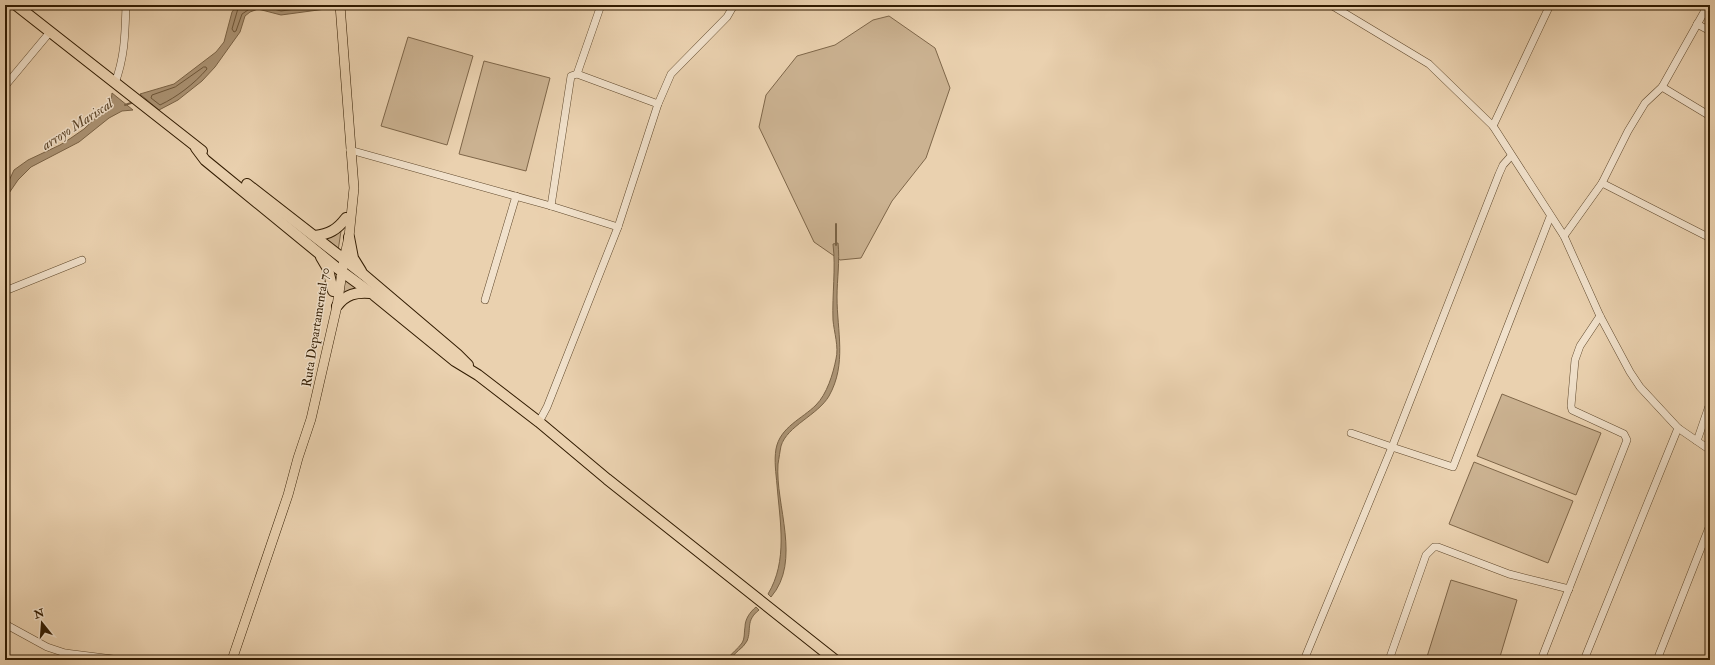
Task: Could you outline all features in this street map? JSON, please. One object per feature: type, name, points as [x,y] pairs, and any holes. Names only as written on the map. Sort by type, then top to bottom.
[{"type":"highway","points":[[16,5],[196,148],[210,155],[364,275],[457,354],[478,375],[539,422],[835,660]]},
{"type":"highway","points":[[196,148],[205,160],[319,254],[455,362],[478,375]]},
{"type":"highway","points":[[315,236],[336,230],[346,218]]},
{"type":"highway","points":[[349,237],[353,258],[364,275]]},
{"type":"highway","points":[[319,254],[328,269],[333,291]]},
{"type":"highway","points":[[337,306],[348,296],[358,292],[370,293]]},
{"type":"main road","points":[[340,5],[352,177]]},
{"type":"main road","name":"Ruta Departamental 70","points":[[232,660],[288,495],[311,419],[324,362],[322,354],[323,346],[333,291],[339,270],[349,186],[352,177]]},
{"type":"main road","name":"Ruta Departamental 70","points":[[341,257],[349,237],[354,188],[352,177]]},
{"type":"main road","points":[[324,362],[337,306],[339,270]]},
{"type":"street","points":[[117,85],[123,58],[126,5]]},
{"type":"street","points":[[551,206],[571,76],[576,74],[601,5]]},
{"type":"street","points":[[539,422],[547,407],[618,227],[658,104],[671,74],[727,17],[734,5]]},
{"type":"street","points":[[1331,5],[1429,64],[1493,126],[1550,217],[1564,236],[1600,316],[1630,372],[1640,387],[1678,428],[1710,450]]},
{"type":"street","points":[[1493,126],[1550,5]]},
{"type":"street","points":[[1564,236],[1602,182],[1628,131],[1645,103],[1662,87],[1708,5]]},
{"type":"street","points":[[1697,24],[1710,31]]},
{"type":"street","points":[[5,86],[50,32]]},
{"type":"street","points":[[576,74],[658,104]]},
{"type":"street","points":[[1662,87],[1710,116]]},
{"type":"street","points":[[350,150],[551,206],[618,227]]},
{"type":"street","points":[[1304,660],[1392,447],[1499,174],[1503,165],[1512,156]]},
{"type":"street","points":[[1602,182],[1710,238]]},
{"type":"street","points":[[485,300],[516,196]]},
{"type":"street","points":[[1351,433],[1453,467],[1550,217]]},
{"type":"street","points":[[5,291],[82,260]]},
{"type":"street","points":[[1541,660],[1627,440],[1624,434],[1572,410],[1572,384],[1575,360],[1580,346],[1600,316]]},
{"type":"street","points":[[1697,441],[1710,403]]},
{"type":"street","points":[[1584,660],[1678,428]]},
{"type":"street","points":[[1658,660],[1710,525]]},
{"type":"street","points":[[1389,660],[1426,555],[1434,547],[1438,547],[1509,574],[1569,589]]},
{"type":"street","points":[[5,624],[47,647],[66,653],[121,660]]},
{"type":"shaded area","points":[[889,16],[935,48],[950,88],[926,158],[892,201],[861,258],[840,260],[814,242],[759,127],[766,95],[797,56],[835,45],[873,20]]},
{"type":"shaded area","points":[[408,37],[473,56],[447,145],[381,126]]},
{"type":"shaded area","points":[[484,61],[550,78],[526,171],[459,154]]},
{"type":"shaded area","points":[[341,231],[338,251],[322,238],[332,236]]},
{"type":"shaded area","points":[[344,277],[362,291],[341,298]]},
{"type":"shaded area","points":[[1502,394],[1601,433],[1576,495],[1477,456]]},
{"type":"shaded area","points":[[1474,462],[1573,501],[1548,563],[1449,524]]},
{"type":"shaded area","points":[[1451,580],[1517,600],[1499,660],[1426,660]]},
{"type":"water","points":[[237,5],[276,5],[284,7],[296,5],[333,5],[333,8],[281,15],[258,9],[250,12],[245,16],[240,32],[215,67],[202,81],[178,100],[159,110],[140,94],[174,84],[216,52],[224,42],[232,12]]},
{"type":"water","points":[[346,5],[372,5],[360,9],[346,8]]},
{"type":"water","points":[[112,93],[133,110],[122,111],[109,118],[79,142],[31,167],[18,180],[5,199],[5,189],[14,170],[28,160],[60,145],[84,129],[111,103]]},
{"type":"water","points":[[838,243],[839,263],[837,310],[840,347],[838,372],[835,384],[824,403],[789,432],[781,446],[778,464],[778,480],[785,532],[785,567],[780,583],[771,597],[768,594],[778,568],[781,541],[780,513],[775,467],[776,449],[778,441],[787,429],[820,400],[829,384],[833,371],[837,350],[833,320],[833,244]]},
{"type":"water","points":[[756,607],[759,610],[750,621],[747,641],[730,660],[727,660],[742,643],[747,618]]},
{"type":"waterway","name":"arroyo Mariscal","points":[[125,105],[134,102]]},
{"type":"waterway","points":[[836,224],[836,245]]}]
